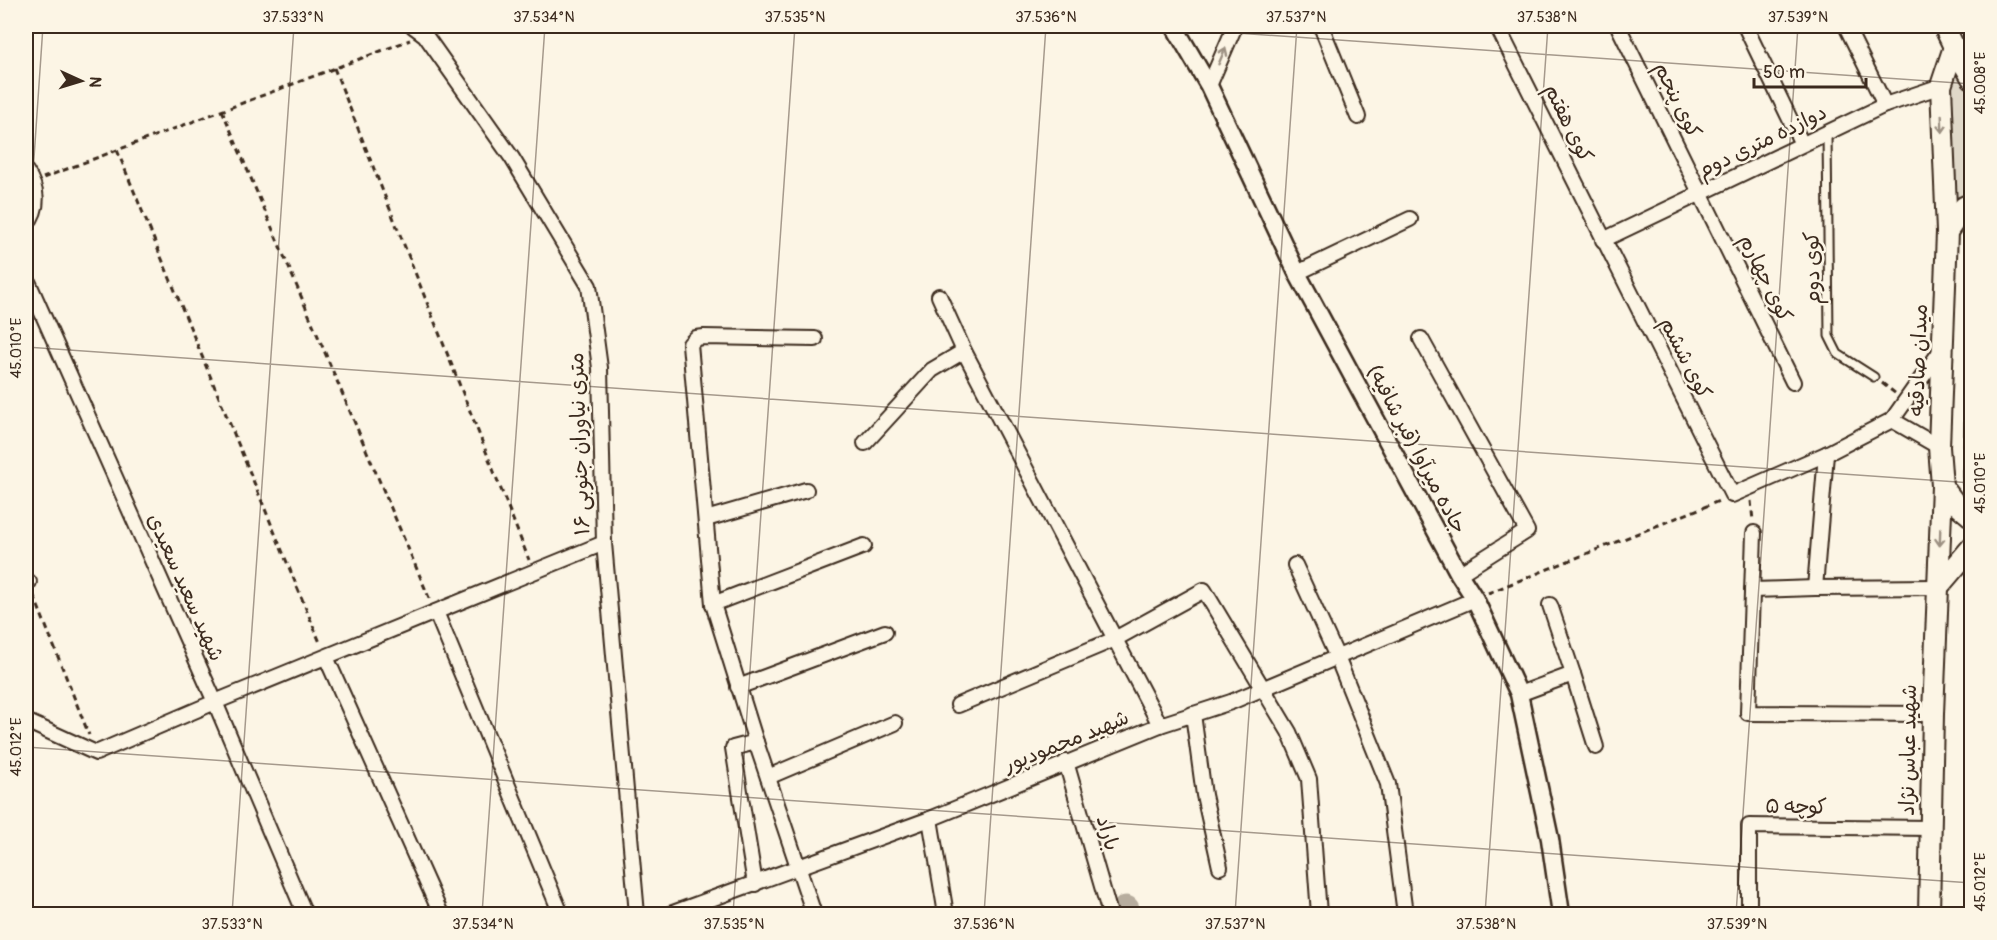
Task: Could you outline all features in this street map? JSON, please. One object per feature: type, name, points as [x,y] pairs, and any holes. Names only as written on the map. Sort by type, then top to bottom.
[{"type":"main road","points":[[1944,26],[1971,78]]},
{"type":"main road","points":[[1941,86],[1954,47]]},
{"type":"main road","name":"میدان صادقیه","points":[[1941,86],[1947,232],[1939,447],[1942,486]]},
{"type":"main road","points":[[1947,232],[1964,207],[1971,203]]},
{"type":"main road","points":[[1942,486],[1954,502],[1971,517]]},
{"type":"main road","name":"شهید عباس نژاد","points":[[1929,915],[1933,714],[1942,486]]},
{"type":"main road","points":[[1938,587],[1971,547]]},
{"type":"street","name":"۱۶ متری نیاوران جنوبی","points":[[413,26],[425,35],[512,158],[589,286],[600,368],[604,543],[637,915]]},
{"type":"street","name":"جاده میرآوا (قبر شافیه)","points":[[1174,26],[1209,86],[1297,273],[1459,574],[1475,599],[1519,694],[1550,839],[1561,915]]},
{"type":"street","points":[[1222,26],[1229,26]]},
{"type":"street","points":[[1209,86],[1235,26]]},
{"type":"street","points":[[1321,26],[1358,117]]},
{"type":"street","name":"کوی هفتم","points":[[1497,26],[1603,240]]},
{"type":"street","name":"کوی پنجم","points":[[1618,26],[1701,193]]},
{"type":"street","points":[[1745,26],[1802,144]]},
{"type":"street","points":[[1845,26],[1885,105]]},
{"type":"street","name":"دوازده متری دوم","points":[[1603,240],[1885,105],[1941,86]]},
{"type":"street","points":[[26,225],[36,207],[36,195],[29,176]]},
{"type":"street","name":"کوی چهارم","points":[[1701,193],[1793,382]]},
{"type":"street","points":[[1297,273],[1410,219]]},
{"type":"street","name":"کوی ششم","points":[[1603,240],[1732,495]]},
{"type":"street","name":"شهید سعید سعیدی","points":[[26,277],[215,702],[305,915]]},
{"type":"street","points":[[939,296],[964,351],[1160,725]]},
{"type":"street","points":[[814,915],[738,687],[713,604],[690,344],[696,338],[704,337],[816,339]]},
{"type":"street","points":[[1421,339],[1527,531],[1459,574]]},
{"type":"street","points":[[1732,495],[1826,453],[1892,420],[1942,349]]},
{"type":"street","points":[[865,443],[932,370],[964,351]]},
{"type":"street","points":[[1892,420],[1939,447]]},
{"type":"street","points":[[1815,588],[1826,453]]},
{"type":"street","points":[[706,519],[806,490]]},
{"type":"street","points":[[1754,532],[1748,713],[1933,714]]},
{"type":"street","points":[[26,721],[96,753],[604,543]]},
{"type":"street","points":[[713,604],[864,546]]},
{"type":"street","points":[[1295,565],[1337,657],[1388,784],[1405,915]]},
{"type":"street","points":[[1752,590],[1938,587]]},
{"type":"street","points":[[958,705],[1114,639],[1204,590],[1264,687],[1289,732],[1309,779],[1319,915]]},
{"type":"street","name":"شهید محمودپور","points":[[670,915],[930,819],[1160,725],[1231,702],[1475,599]]},
{"type":"street","points":[[1550,605],[1596,747]]},
{"type":"street","points":[[436,612],[561,915]]},
{"type":"street","points":[[738,687],[885,632]]},
{"type":"street","points":[[326,657],[441,915]]},
{"type":"street","points":[[1519,694],[1573,674]]},
{"type":"street","points":[[1194,714],[1204,795],[1220,867]]},
{"type":"street","points":[[768,777],[895,723]]},
{"type":"street","points":[[755,884],[733,748],[756,742]]},
{"type":"street","name":"باراد","points":[[1066,762],[1110,915]]},
{"type":"street","points":[[930,819],[946,915]]},
{"type":"street","name":"کوچه ۵","points":[[1749,915],[1749,826],[1931,828]]},
{"type":"lane","name":"کوی دوم","points":[[1827,132],[1829,336],[1838,354],[1874,376]]},
{"type":"path","points":[[29,176],[117,150],[425,35]]},
{"type":"path","points":[[334,68],[534,572]]},
{"type":"path","points":[[222,110],[436,612]]},
{"type":"path","points":[[117,150],[326,657]]},
{"type":"path","points":[[1874,376],[1906,401]]},
{"type":"path","points":[[1749,487],[1754,532]]},
{"type":"path","points":[[1475,599],[1732,495]]},
{"type":"path","points":[[27,583],[96,753]]},
{"type":"shaded area","points":[[1956,73],[1972,96],[1971,193],[1951,199],[1950,81]]},
{"type":"shaded area","points":[[1971,241],[1971,497],[1962,484]]},
{"type":"waterway","points":[[1126,909],[1127,914]]}]
